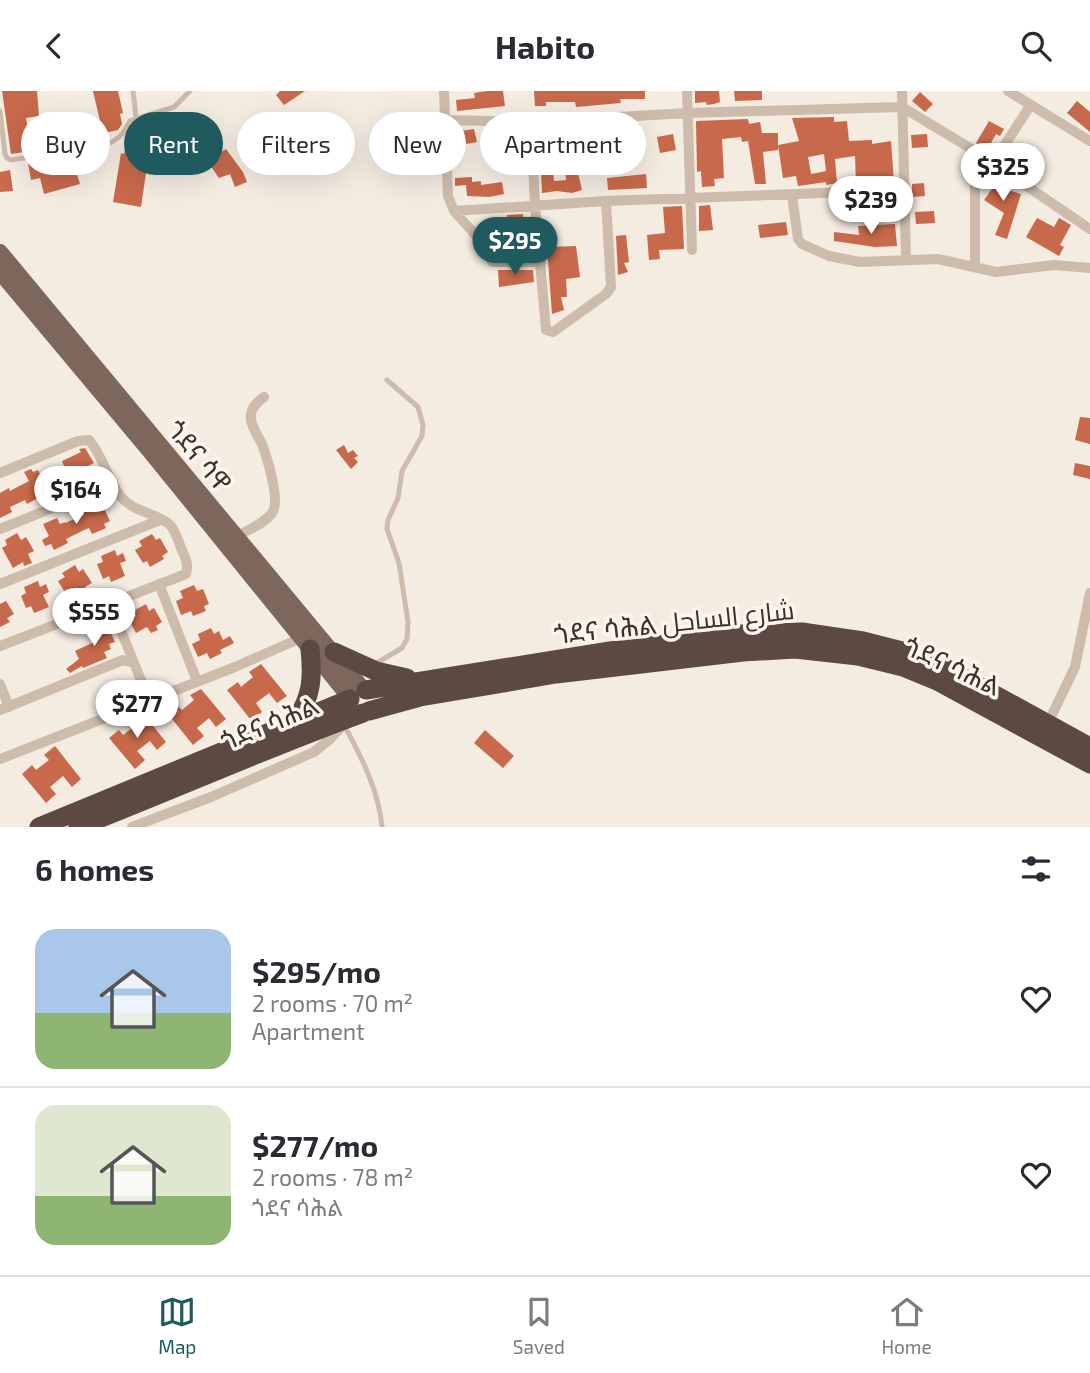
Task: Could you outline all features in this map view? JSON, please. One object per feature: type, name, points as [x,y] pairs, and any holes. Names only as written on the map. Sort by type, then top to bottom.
[{"type":"highway","name":"ጎደና ሳሕል شارع الساحل","points":[[357,705],[422,681],[449,684],[774,632],[802,632],[910,653],[944,667],[1090,747]]},
{"type":"highway","points":[[296,720],[305,706],[311,688],[306,643]]},
{"type":"highway","name":"ጎደና ሳሕል","points":[[587,662],[775,649],[858,656],[903,667],[937,681],[1090,764]]},
{"type":"highway","points":[[334,652],[369,668],[422,681]]},
{"type":"highway","name":"ጎደና ሳሕል","points":[[48,826],[296,720],[449,684]]},
{"type":"highway","name":"ጎደና ሳሕል","points":[[78,827],[203,778],[297,737],[357,705]]},
{"type":"main road","name":"ጎደና ሳዋ","points":[[0,252],[4,269],[357,705]]},
{"type":"main road","name":"ጎደና ሳዋ","points":[[4,269],[334,652],[357,705]]},
{"type":"street","points":[[444,91],[445,112]]},
{"type":"street","points":[[687,91],[692,250]]},
{"type":"street","points":[[902,91],[906,259]]},
{"type":"street","points":[[1008,91],[1090,141]]},
{"type":"street","points":[[993,163],[1030,106]]},
{"type":"street","points":[[646,115],[902,107],[975,151],[1090,229]]},
{"type":"street","points":[[975,151],[975,267]]},
{"type":"street","points":[[447,175],[448,195],[454,211],[481,241],[492,263],[541,262]]},
{"type":"street","points":[[534,175],[546,330],[552,332],[611,288],[606,201]]},
{"type":"street","points":[[454,211],[606,201],[903,190]]},
{"type":"street","points":[[792,195],[796,233],[803,244],[840,259],[938,259],[996,272],[1054,265],[1090,268]]},
{"type":"street","points":[[236,537],[265,520],[276,505],[268,460],[251,422],[255,404],[264,397]]},
{"type":"street","points":[[0,473],[78,441],[89,440],[124,500],[135,509],[168,523],[175,532],[188,566],[186,574],[0,646]]},
{"type":"street","points":[[0,529],[113,484]]},
{"type":"street","points":[[0,583],[160,520]]},
{"type":"street","points":[[159,584],[197,681]]},
{"type":"street","points":[[1048,723],[1075,667],[1088,619],[1090,593]]},
{"type":"street","points":[[110,603],[149,700]]},
{"type":"street","points":[[0,759],[197,681],[306,643]]},
{"type":"street","points":[[0,684],[4,708],[124,660],[134,663]]},
{"type":"street","points":[[132,827],[211,797],[314,752],[330,739],[357,705]]},
{"type":"lane","points":[[133,91],[135,112]]},
{"type":"lane","points":[[155,112],[174,107],[190,91]]},
{"type":"lane","points":[[0,111],[5,154],[11,160],[106,145],[124,134]]},
{"type":"lane","points":[[369,668],[402,648],[407,639],[408,622],[399,563],[387,529],[398,498],[402,471],[422,436],[423,425],[418,407],[387,380]]},
{"type":"lane","points":[[357,705],[364,761],[382,827]]},
{"type":"building","points":[[2,91],[37,91],[39,112],[21,112],[21,153],[11,154]]},
{"type":"building","points":[[93,91],[118,91],[123,113],[120,114],[122,124],[118,130],[110,132],[110,112],[98,112]]},
{"type":"building","points":[[280,91],[305,91],[284,105],[276,95]]},
{"type":"building","points":[[503,91],[505,106],[457,111],[456,100],[475,98],[474,93]]},
{"type":"building","points":[[534,91],[645,91],[645,99],[620,99],[621,103],[576,107],[575,102],[546,102],[546,106],[535,106]]},
{"type":"building","points":[[695,91],[719,91],[720,102],[707,105],[706,102],[695,103]]},
{"type":"building","points":[[734,91],[762,91],[762,100],[735,101]]},
{"type":"building","points":[[920,92],[933,104],[925,112],[912,101]]},
{"type":"building","points":[[1077,101],[1090,112],[1090,132],[1067,113]]},
{"type":"building","points":[[834,117],[834,122],[847,121],[849,141],[872,140],[872,144],[891,141],[894,182],[856,184],[855,156],[835,159],[837,183],[798,186],[796,176],[783,178],[778,145],[799,141],[792,118]],"holes":[[[824,154],[826,171],[811,174],[808,157]]]},
{"type":"building","points":[[748,119],[749,124],[760,122],[762,133],[778,133],[778,150],[763,152],[766,184],[755,184],[748,141],[742,142],[741,137],[722,139],[724,178],[714,179],[715,186],[702,187],[701,171],[697,172],[696,121]]},
{"type":"building","points":[[989,121],[1004,129],[1000,136],[996,134],[987,150],[976,143]]},
{"type":"building","points":[[474,129],[477,142],[466,144],[466,130]]},
{"type":"building","points":[[673,134],[676,150],[660,153],[657,137]]},
{"type":"building","points":[[927,134],[928,147],[912,148],[911,135]]},
{"type":"building","points":[[226,149],[237,164],[237,175],[244,175],[247,182],[235,187],[230,174],[219,178],[217,175],[223,175],[223,151]]},
{"type":"building","points":[[121,153],[124,154],[124,175],[146,175],[141,207],[113,202]]},
{"type":"building","points":[[1030,154],[1044,171],[1033,181],[1018,170]]},
{"type":"building","points":[[10,170],[13,191],[0,192],[0,172]]},
{"type":"building","points":[[991,172],[1008,183],[1005,189],[1021,194],[1007,239],[995,235],[1004,213],[984,200],[994,186],[985,181]]},
{"type":"building","points":[[646,174],[647,188],[608,190],[607,178]]},
{"type":"building","points":[[30,175],[77,175],[80,184],[44,194],[40,178],[31,180]]},
{"type":"building","points":[[541,175],[553,175],[554,181],[566,180],[566,175],[579,175],[582,190],[572,193],[542,193]]},
{"type":"building","points":[[472,177],[472,182],[481,181],[481,185],[502,182],[504,194],[489,197],[467,196],[466,185],[455,186],[455,178]]},
{"type":"building","points":[[924,183],[925,196],[912,197],[912,184]]},
{"type":"building","points":[[710,205],[713,230],[699,231],[699,206]]},
{"type":"building","points":[[682,206],[684,249],[659,250],[660,259],[649,260],[647,235],[665,233],[663,207]]},
{"type":"building","points":[[934,211],[935,223],[916,224],[915,212]]},
{"type":"building","points":[[523,214],[523,226],[508,227],[507,215]]},
{"type":"building","points":[[1037,218],[1054,227],[1059,218],[1071,225],[1060,245],[1064,247],[1059,256],[1026,237]]},
{"type":"building","points":[[786,222],[788,235],[760,238],[758,225]]},
{"type":"building","points":[[895,224],[897,246],[875,247],[834,241],[834,232],[859,235],[858,226]]},
{"type":"building","points":[[626,235],[629,262],[624,263],[628,272],[618,275],[616,236]]},
{"type":"building","points":[[508,241],[510,254],[497,254],[495,243]]},
{"type":"building","points":[[576,246],[580,277],[566,279],[567,297],[561,297],[564,310],[552,314],[547,247]]},
{"type":"building","points":[[498,270],[533,270],[534,282],[499,287]]},
{"type":"building","points":[[1080,417],[1090,418],[1090,444],[1075,440]]},
{"type":"building","points":[[344,445],[348,453],[353,450],[358,456],[354,458],[358,462],[351,469],[336,450]]},
{"type":"building","points":[[85,448],[94,463],[88,466],[91,473],[86,475],[88,480],[71,487],[69,481],[27,504],[25,500],[10,507],[12,512],[0,518],[0,493],[29,481],[24,472],[31,469],[33,472],[38,470],[41,476],[47,475],[64,466],[62,461]]},
{"type":"building","points":[[1075,463],[1090,466],[1090,479],[1073,475]]},
{"type":"building","points":[[95,502],[98,509],[103,506],[110,521],[104,524],[106,528],[92,534],[89,528],[84,530],[66,539],[68,543],[54,550],[51,544],[45,546],[42,540],[49,536],[43,524],[57,518],[60,524],[65,523],[84,515],[81,509]]},
{"type":"building","points":[[17,533],[21,540],[26,537],[34,551],[28,554],[32,563],[24,566],[23,562],[13,568],[2,548],[7,545],[5,540]]},
{"type":"building","points":[[152,534],[156,540],[160,538],[168,552],[162,556],[164,559],[150,567],[147,561],[143,563],[135,550],[142,546],[139,541]]},
{"type":"building","points":[[115,550],[117,556],[123,553],[126,561],[120,563],[125,576],[111,582],[109,576],[103,579],[97,564],[103,562],[101,556]]},
{"type":"building","points":[[75,565],[79,572],[83,569],[92,583],[74,598],[70,592],[66,594],[58,581],[65,577],[62,573]]},
{"type":"building","points":[[38,581],[40,587],[46,584],[49,592],[43,595],[49,607],[34,613],[31,606],[26,608],[21,596],[26,593],[24,587]]},
{"type":"building","points":[[194,585],[197,591],[203,589],[209,604],[204,606],[206,611],[193,616],[191,611],[181,615],[176,601],[183,598],[180,591]]},
{"type":"building","points":[[6,601],[14,614],[7,618],[10,622],[0,627],[0,604]]},
{"type":"building","points":[[146,604],[149,611],[154,608],[162,622],[156,626],[158,630],[151,633],[147,627],[136,633],[129,620],[136,616],[133,611]]},
{"type":"building","points":[[100,624],[103,630],[108,627],[115,642],[109,644],[111,649],[104,652],[107,658],[70,673],[66,669],[79,659],[75,651],[92,643],[86,630]]},
{"type":"building","points":[[211,628],[214,634],[219,631],[223,640],[230,636],[234,643],[210,659],[207,653],[198,657],[192,644],[200,640],[198,634]]},
{"type":"building","points":[[261,664],[287,696],[277,703],[269,693],[256,703],[262,712],[251,720],[227,690],[238,682],[241,687],[253,677],[249,672]]},
{"type":"building","points":[[201,689],[226,719],[216,727],[209,718],[197,728],[204,736],[193,745],[168,714],[178,706],[182,710],[194,700],[190,695]]},
{"type":"building","points":[[142,712],[166,742],[157,750],[150,741],[137,751],[145,760],[135,769],[109,738],[119,730],[123,735],[136,725],[131,720]]},
{"type":"building","points":[[485,730],[514,756],[503,768],[474,743]]},
{"type":"building","points":[[55,746],[81,779],[72,787],[63,776],[50,787],[56,794],[46,803],[22,774],[32,765],[36,770],[49,760],[44,755]]}]
